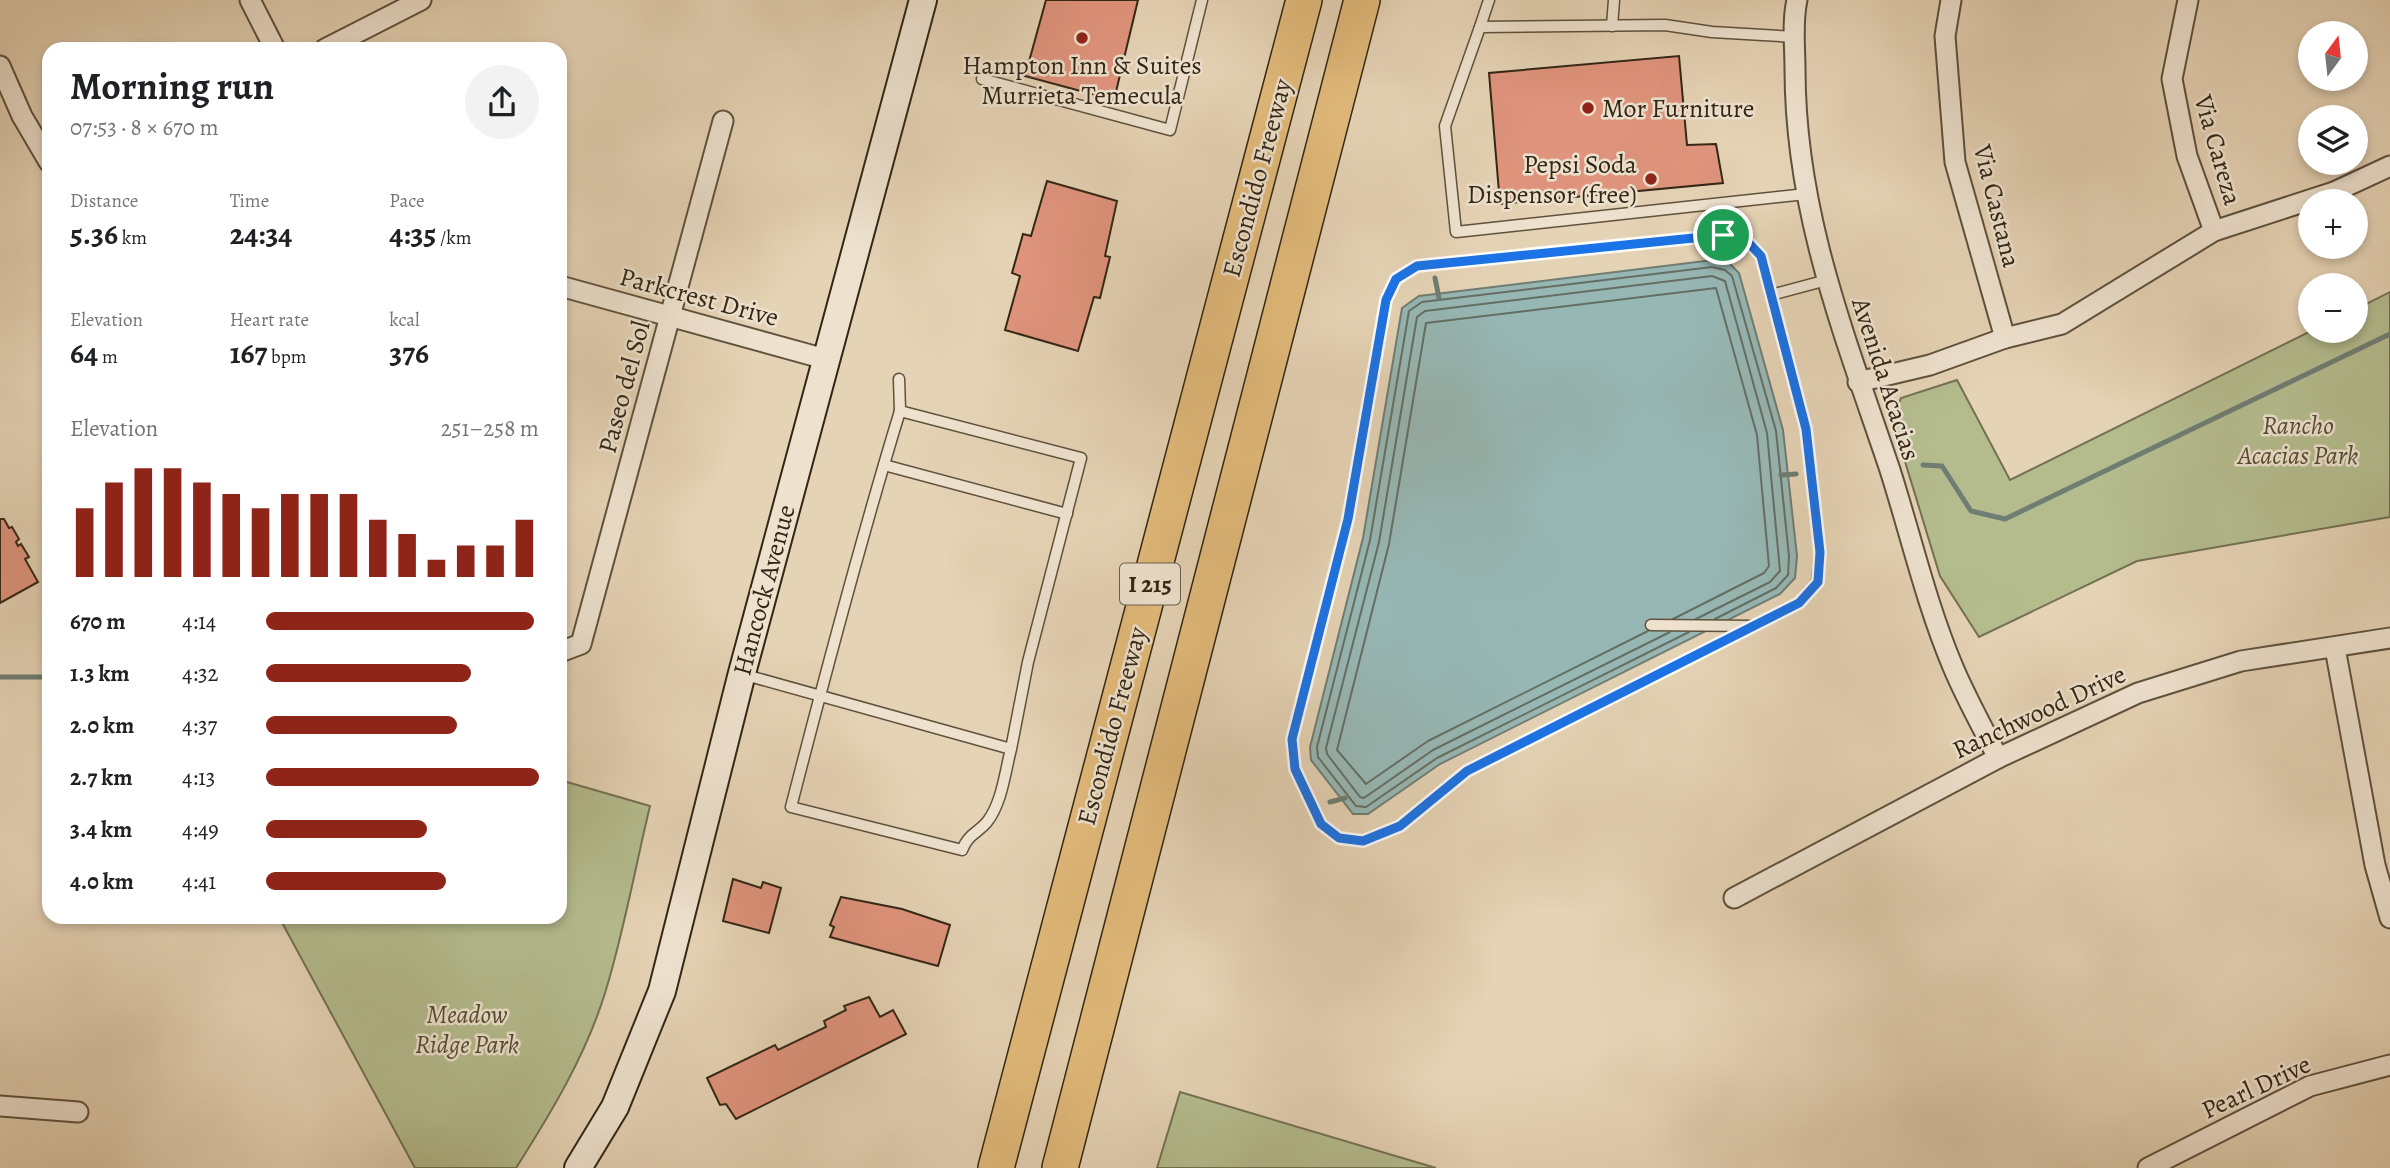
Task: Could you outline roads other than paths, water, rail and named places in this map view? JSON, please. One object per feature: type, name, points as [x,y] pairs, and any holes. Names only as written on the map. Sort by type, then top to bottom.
[{"type":"highway","name":"Escondido Freeway","points":[[996,1168],[1304,0]]},
{"type":"highway","name":"I 215","points":[[1060,1168],[1362,0]]},
{"type":"main road","name":"Hancock Avenue","points":[[578,1168],[615,1107],[662,991],[742,673],[923,0]]},
{"type":"street","points":[[250,0],[271,42]]},
{"type":"street","points":[[340,42],[421,0]]},
{"type":"street","name":"Avenida Acacias","points":[[1797,0],[1795,37],[1800,164],[1827,280],[1953,668],[1998,758]]},
{"type":"street","name":"Via Castana","points":[[1951,0],[1945,36],[1955,162],[2005,338]]},
{"type":"street","name":"Via Careza","points":[[2188,0],[2172,79],[2187,156],[2214,231]]},
{"type":"street","points":[[0,66],[22,116],[42,150]]},
{"type":"street","name":"Paseo del Sol","points":[[567,649],[581,644],[723,121]]},
{"type":"street","points":[[1858,382],[1930,365],[2005,338],[2062,324],[2214,231],[2334,192],[2390,166]]},
{"type":"street","name":"Parkcrest Drive","points":[[567,288],[825,359]]},
{"type":"street","name":"Ranchwood Drive","points":[[1734,898],[1998,758],[2138,693],[2241,661],[2390,638]]},
{"type":"street","points":[[2335,648],[2375,864],[2390,918]]},
{"type":"street","name":"Pearl Drive","points":[[2148,1168],[2310,1086],[2390,1065]]},
{"type":"street","points":[[0,1106],[78,1112]]},
{"type":"lane","points":[[982,79],[1170,130],[1202,0]]},
{"type":"lane","points":[[1489,0],[1446,125],[1455,232],[1806,194]]},
{"type":"lane","points":[[1612,26],[1614,0]]},
{"type":"lane","points":[[1480,27],[1665,25],[1712,32],[1795,37]]},
{"type":"lane","points":[[1723,235],[1746,240],[1761,256],[1806,429],[1820,552],[1818,582],[1799,603],[1755,626],[1467,771],[1400,826],[1363,841],[1339,838],[1321,824],[1295,769],[1292,739],[1348,519],[1386,300],[1396,279],[1417,266],[1723,235]]},
{"type":"lane","points":[[1771,295],[1827,280]]},
{"type":"lane","points":[[899,379],[900,411],[791,807],[962,850],[968,836],[986,823],[997,803],[1028,662],[1082,458],[900,411]]},
{"type":"lane","points":[[884,465],[1067,514]]},
{"type":"lane","points":[[1651,625],[1755,626]]},
{"type":"lane","points":[[742,673],[1011,749]]},
{"type":"water","points":[[1713,260],[1729,263],[1739,273],[1783,430],[1797,556],[1795,578],[1780,594],[1440,764],[1368,814],[1353,814],[1311,760],[1310,747],[1363,538],[1402,308],[1419,296]]},
{"type":"waterway","points":[[1435,278],[1439,298]]},
{"type":"waterway","points":[[1923,465],[1942,466],[1971,511],[2005,519],[2390,334]]},
{"type":"waterway","points":[[1781,475],[1796,474]]},
{"type":"waterway","points":[[0,677],[42,677]]},
{"type":"waterway","points":[[1330,802],[1345,798]]},
{"type":"place","name":"Hampton Inn & Suites Murrieta Temecula","points":[[1082,38]]},
{"type":"place","name":"Mor Furniture","points":[[1588,108]]},
{"type":"place","name":"Pepsi Soda Dispensor (free)","points":[[1651,179]]},
{"type":"park label","name":"Rancho Acacias Park","points":[[2298,440]]},
{"type":"park label","name":"Meadow Ridge Park","points":[[467,1029]]}]
